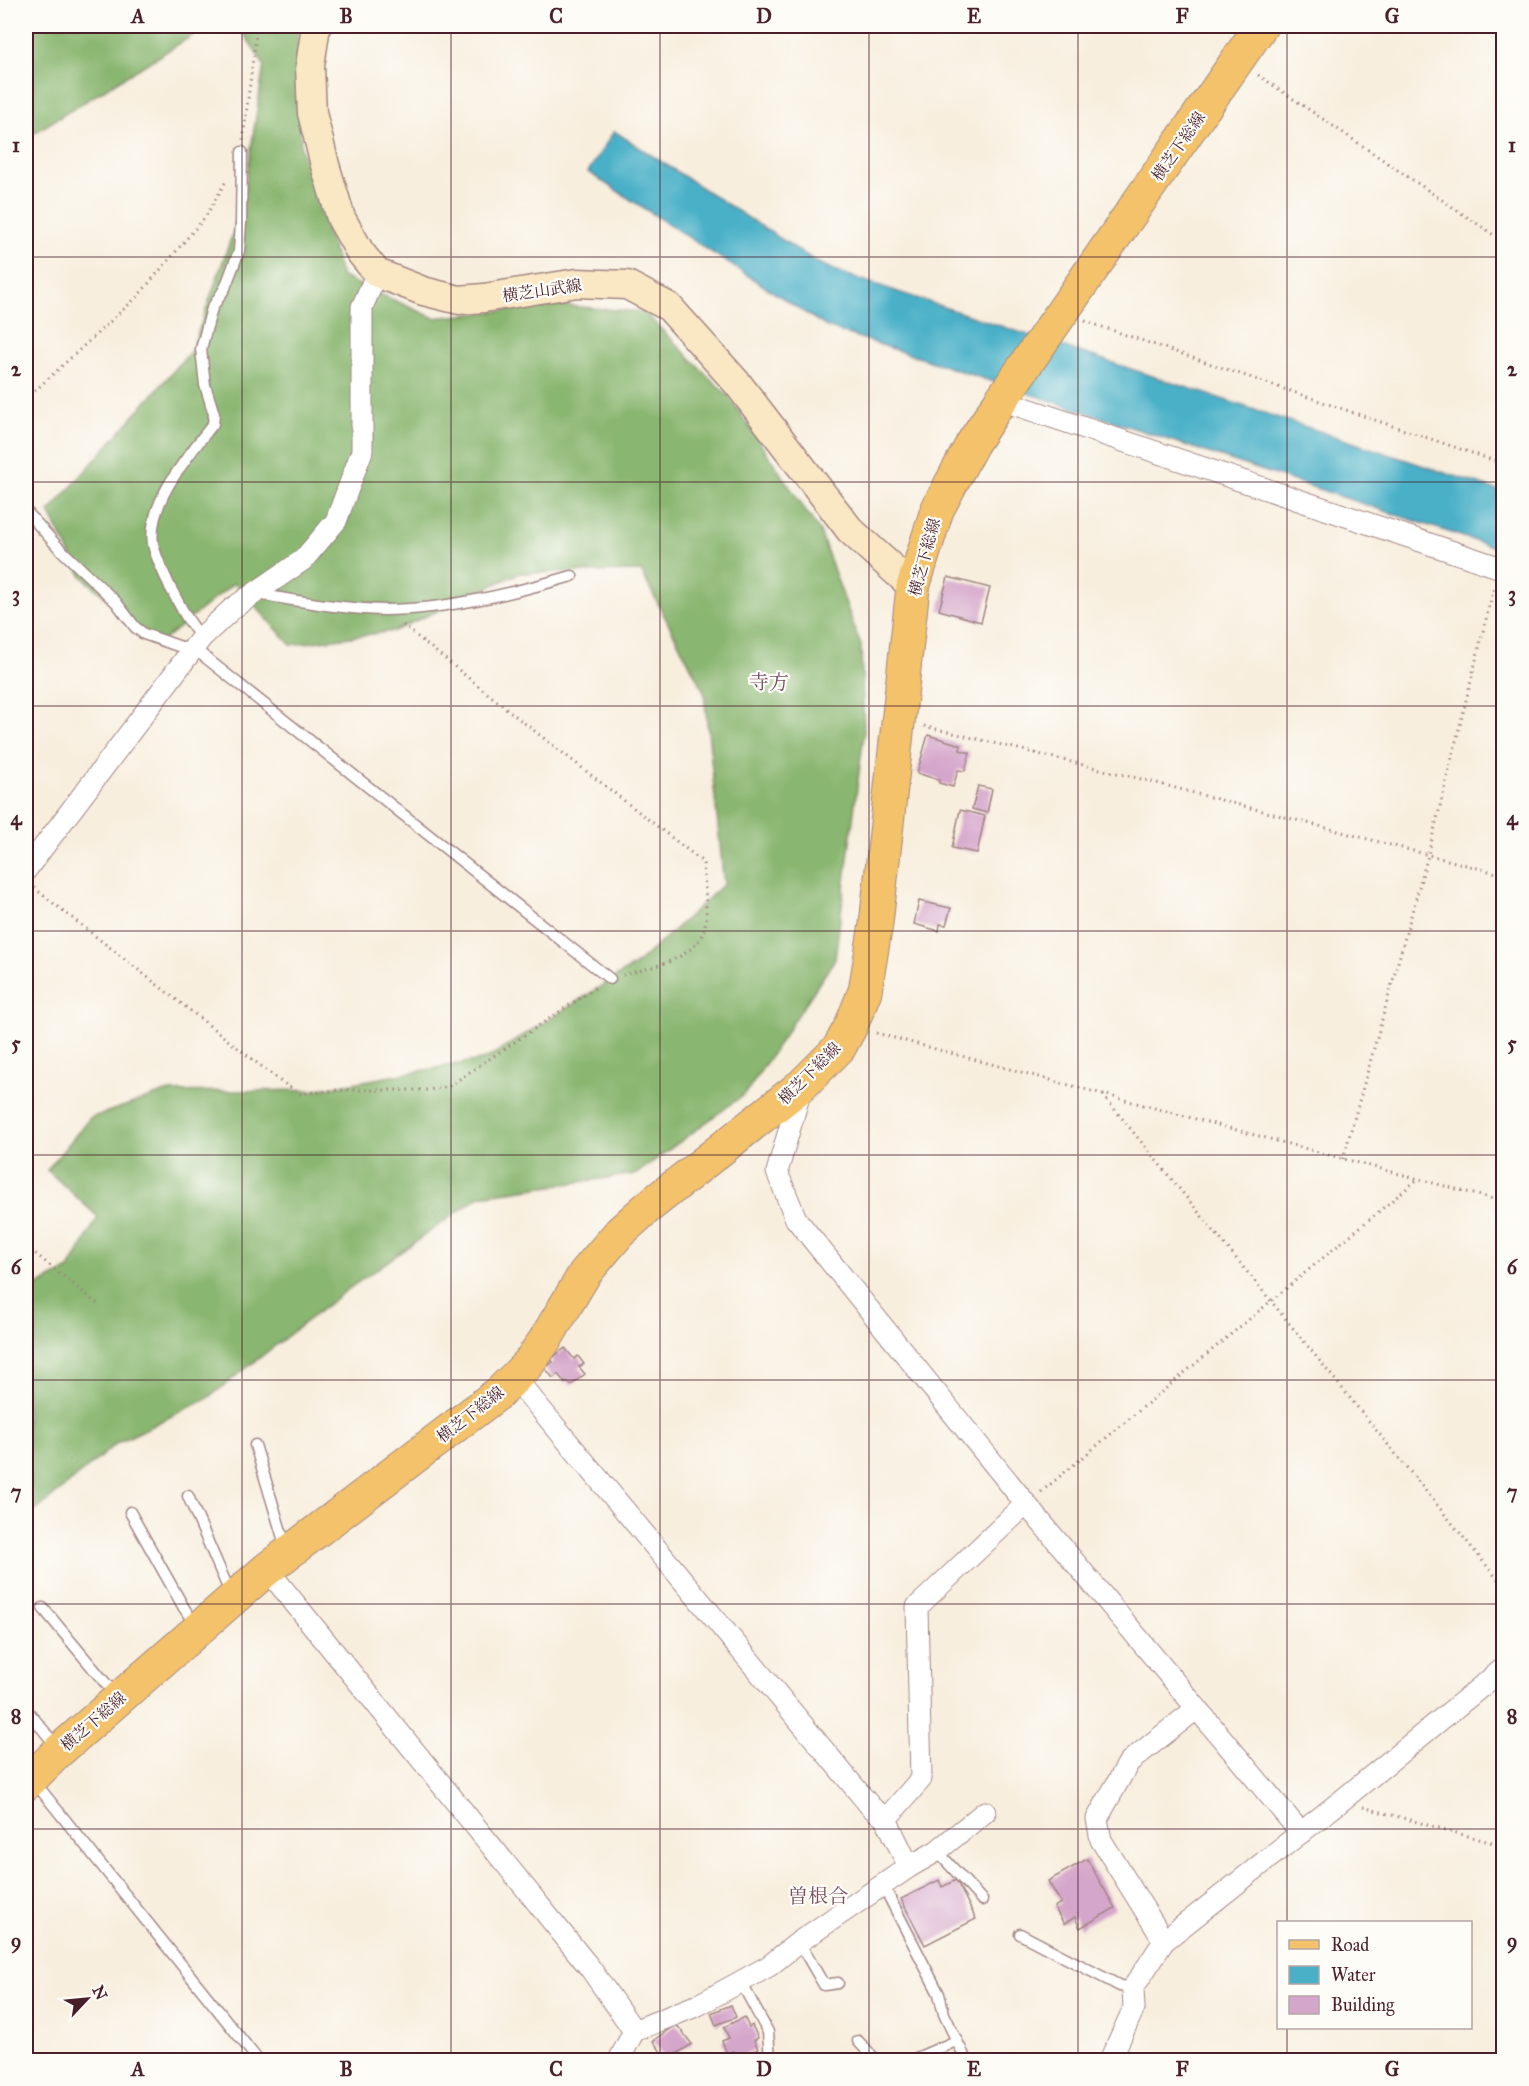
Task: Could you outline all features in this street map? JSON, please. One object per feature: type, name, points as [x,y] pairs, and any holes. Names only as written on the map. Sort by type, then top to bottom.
[{"type":"main road","points":[[316,26],[310,66],[312,113],[341,218],[360,252],[377,273]]},
{"type":"main road","name":"横芝下総線","points":[[29,1781],[60,1750],[280,1560],[500,1392],[528,1364],[585,1273],[620,1232],[648,1207],[802,1085],[838,1048],[851,1026],[865,991],[876,924],[913,587],[937,510],[972,444],[1001,400],[1261,26]]},
{"type":"main road","name":"横芝山武線","points":[[377,273],[423,291],[459,300],[577,283],[627,285],[669,308],[738,384],[850,530],[913,587]]},
{"type":"street","points":[[26,870],[196,645],[232,608],[303,560],[336,521],[362,451],[362,307],[377,273]]},
{"type":"street","points":[[1001,400],[1501,568]]},
{"type":"street","points":[[802,1085],[777,1172],[796,1219],[1026,1504],[1301,1833]]},
{"type":"street","points":[[514,1377],[871,1807],[886,1819],[909,1867]]},
{"type":"street","points":[[886,1819],[921,1779],[917,1608],[1026,1504]]},
{"type":"street","points":[[280,1560],[590,1968],[634,2031]]},
{"type":"street","points":[[1110,2061],[1134,2008],[1133,1988],[1164,1941],[1341,1801],[1503,1668]]},
{"type":"street","points":[[1164,1941],[1101,1840],[1097,1819],[1129,1762],[1196,1709]]},
{"type":"street","points":[[619,2061],[634,2031],[698,2005],[770,1966],[799,1942],[909,1867],[938,1851],[985,1812]]},
{"type":"lane","points":[[242,152],[239,251],[225,288],[212,308],[201,349],[205,385],[214,414],[213,424],[172,479],[162,498],[154,520],[153,543],[160,567],[191,625],[201,654],[610,979]]},
{"type":"lane","points":[[26,512],[58,547],[116,602],[135,627],[144,634],[173,644],[196,645]]},
{"type":"lane","points":[[254,594],[313,604],[384,610],[430,606],[491,596],[572,576]]},
{"type":"lane","points":[[255,1445],[283,1538],[280,1560]]},
{"type":"lane","points":[[188,1496],[233,1599]]},
{"type":"lane","points":[[130,1512],[198,1629]]},
{"type":"lane","points":[[43,1608],[119,1699]]},
{"type":"lane","points":[[26,1709],[60,1750]]},
{"type":"lane","points":[[29,1781],[258,2061]]},
{"type":"lane","points":[[938,1851],[982,1900]]},
{"type":"lane","points":[[883,1885],[939,1994],[944,2014],[966,2061]]},
{"type":"lane","points":[[1020,1934],[1120,1986],[1133,1988]]},
{"type":"lane","points":[[799,1942],[824,1985],[838,1983]]},
{"type":"lane","points":[[741,1982],[768,2032],[770,2061]]},
{"type":"lane","points":[[858,2041],[875,2059],[882,2061]]},
{"type":"lane","points":[[912,2061],[956,2041]]},
{"type":"path","points":[[26,399],[138,296],[206,216],[242,152],[257,26]]},
{"type":"path","points":[[1237,61],[1503,242]]},
{"type":"path","points":[[1061,313],[1503,464]]},
{"type":"path","points":[[1343,1159],[1428,855],[1501,568]]},
{"type":"path","points":[[898,723],[918,724],[945,730],[1503,875]]},
{"type":"path","points":[[26,882],[280,1081]]},
{"type":"path","points":[[851,1026],[1503,1202]]},
{"type":"path","points":[[1102,1094],[1503,1587]]},
{"type":"path","points":[[1026,1504],[1418,1179]]},
{"type":"path","points":[[26,1246],[100,1306]]},
{"type":"path","points":[[1341,1801],[1503,1846]]},
{"type":"green space","points":[[26,26],[208,26],[26,138]]},
{"type":"green space","points":[[239,26],[297,26],[301,148],[342,277],[434,318],[554,305],[644,312],[729,397],[820,532],[861,646],[864,734],[835,959],[746,1093],[636,1174],[480,1196],[340,1295],[208,1398],[117,1443],[26,1519],[26,1292],[69,1269],[98,1217],[47,1170],[90,1118],[166,1092],[314,1090],[486,1059],[638,963],[724,884],[704,692],[641,571],[519,573],[394,631],[291,645],[234,583],[157,645],[81,575],[49,512],[192,350],[242,207],[264,65]]},
{"type":"water","points":[[614,131],[818,263],[841,273],[1503,492],[1503,550],[827,327],[588,172]]},
{"type":"building","points":[[948,577],[990,588],[981,622],[939,610]]},
{"type":"building","points":[[928,735],[961,745],[960,750],[970,753],[965,771],[958,770],[953,787],[917,773]]},
{"type":"building","points":[[978,786],[992,789],[987,813],[972,809]]},
{"type":"building","points":[[960,810],[985,816],[977,853],[952,848]]},
{"type":"building","points":[[919,901],[951,908],[946,925],[940,924],[939,931],[914,924]]},
{"type":"building","points":[[565,1348],[574,1359],[578,1356],[584,1364],[579,1367],[585,1374],[571,1385],[567,1381],[565,1383],[558,1374],[553,1378],[545,1368],[553,1362],[551,1359]]},
{"type":"building","points":[[1087,1859],[1115,1908],[1080,1928],[1075,1917],[1064,1924],[1054,1907],[1061,1903],[1048,1881]]},
{"type":"building","points":[[939,1880],[942,1887],[956,1880],[976,1919],[925,1945],[901,1899]]},
{"type":"building","points":[[731,2005],[736,2017],[716,2025],[711,2013]]},
{"type":"building","points":[[744,2017],[749,2027],[752,2025],[758,2038],[754,2040],[758,2049],[738,2058],[734,2051],[727,2054],[722,2041],[729,2038],[724,2027]]},
{"type":"building","points":[[676,2024],[692,2044],[667,2060],[653,2041]]},
{"type":"district","name":"寺方","points":[[769,682]]},
{"type":"district","name":"曽根合","points":[[818,1896]]}]
